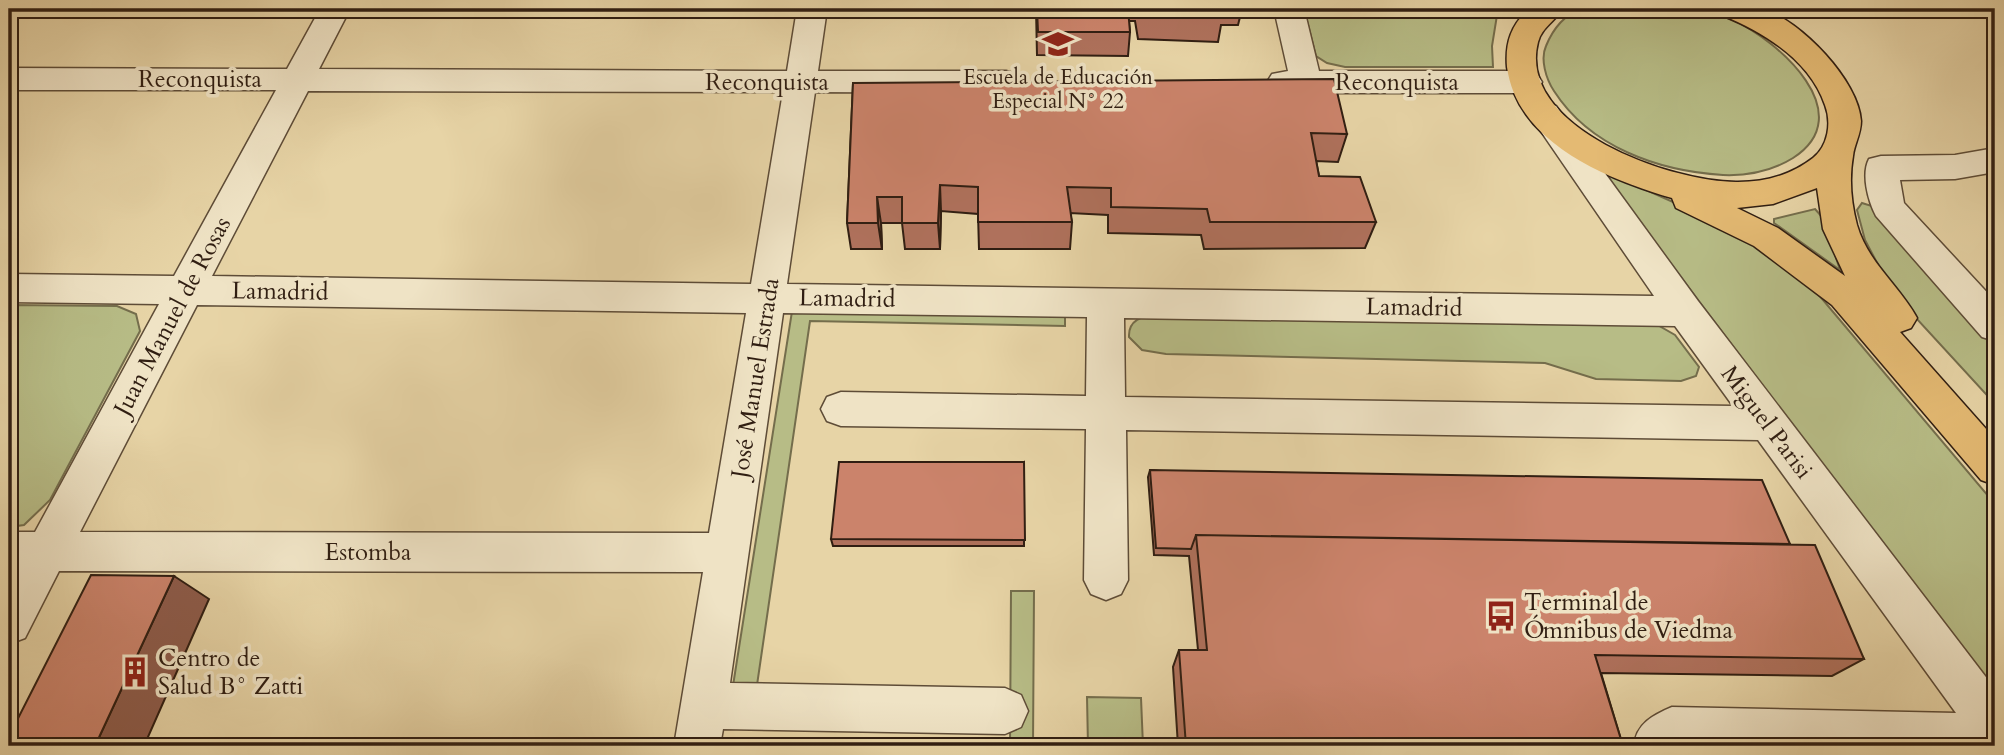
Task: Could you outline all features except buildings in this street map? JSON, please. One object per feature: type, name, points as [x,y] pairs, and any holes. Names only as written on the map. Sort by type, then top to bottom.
[{"type":"main road","points":[[1524,9],[1520,63],[1535,97],[1568,137],[1601,159],[1766,237],[1844,295],[1995,467]]},
{"type":"main road","points":[[1522,41],[1537,15],[1548,9]]},
{"type":"main road","points":[[1735,9],[1790,39],[1823,70],[1842,104],[1844,138],[1836,156],[1833,194],[1839,226],[1869,286],[1995,426]]},
{"type":"main road","points":[[1638,176],[1687,190],[1735,195],[1779,190],[1813,177],[1836,156]]},
{"type":"street","name":"Juan Manuel de Rosas","points":[[9,623],[28,551],[185,290],[335,9]]},
{"type":"street","name":"José Manuel Estrada","points":[[700,726],[812,9]]},
{"type":"street","points":[[1289,9],[1306,82]]},
{"type":"street","name":"Reconquista","points":[[9,79],[1033,82]]},
{"type":"street","name":"Reconquista","points":[[1251,82],[1306,82],[1535,97]]},
{"type":"street","name":"Miguel Parisi","points":[[1535,97],[1685,311],[1995,727]]},
{"type":"street","points":[[1995,160],[1955,167],[1881,168],[1888,206],[1995,326]]},
{"type":"street","name":"Lamadrid","points":[[9,289],[1685,311]]},
{"type":"street","points":[[1105,302],[1106,580]]},
{"type":"street","points":[[841,409],[1768,422]]},
{"type":"street","name":"Estomba","points":[[28,551],[728,553]]},
{"type":"street","points":[[700,726],[1005,710]]},
{"type":"street","points":[[1657,746],[1672,730],[1995,737]]},
{"type":"green space","points":[[1658,7],[1697,10],[1733,20],[1752,30],[1790,61],[1806,80],[1816,101],[1819,121],[1812,140],[1793,158],[1777,166],[1760,172],[1732,175],[1674,168],[1650,161],[1606,141],[1569,111],[1546,75],[1544,51],[1552,34],[1564,19],[1581,9]]},
{"type":"green space","points":[[1304,9],[1498,9],[1492,46],[1493,67],[1345,67],[1327,63],[1316,56]]},
{"type":"green space","points":[[1606,172],[1682,206],[1756,244],[1818,294],[1995,504],[1995,694],[1618,194]]},
{"type":"green space","points":[[1862,203],[1875,207],[1995,346],[1995,404],[1893,293],[1865,240],[1857,210]]},
{"type":"green space","points":[[1815,209],[1823,218],[1840,270],[1774,223],[1774,219]]},
{"type":"green space","points":[[9,305],[117,306],[136,314],[140,331],[50,500],[24,525],[9,527]]},
{"type":"green space","points":[[793,305],[1065,310],[1065,326],[810,321],[756,692],[732,692]]},
{"type":"green space","points":[[1163,312],[1654,323],[1675,335],[1699,367],[1696,376],[1681,381],[1596,379],[1545,363],[1166,354],[1142,350],[1129,337],[1132,325],[1140,318]]},
{"type":"green space","points":[[1011,591],[1034,591],[1033,746],[1010,746]]},
{"type":"green space","points":[[1087,697],[1141,698],[1143,746],[1088,746]]},
{"type":"place","name":"Escuela de Educación Especial N° 22","points":[[1058,44]]},
{"type":"place","name":"Terminal de Ómnibus de Viedma","points":[[1501,616]]},
{"type":"place","name":"Centro de Salud B° Zatti","points":[[135,672]]}]
